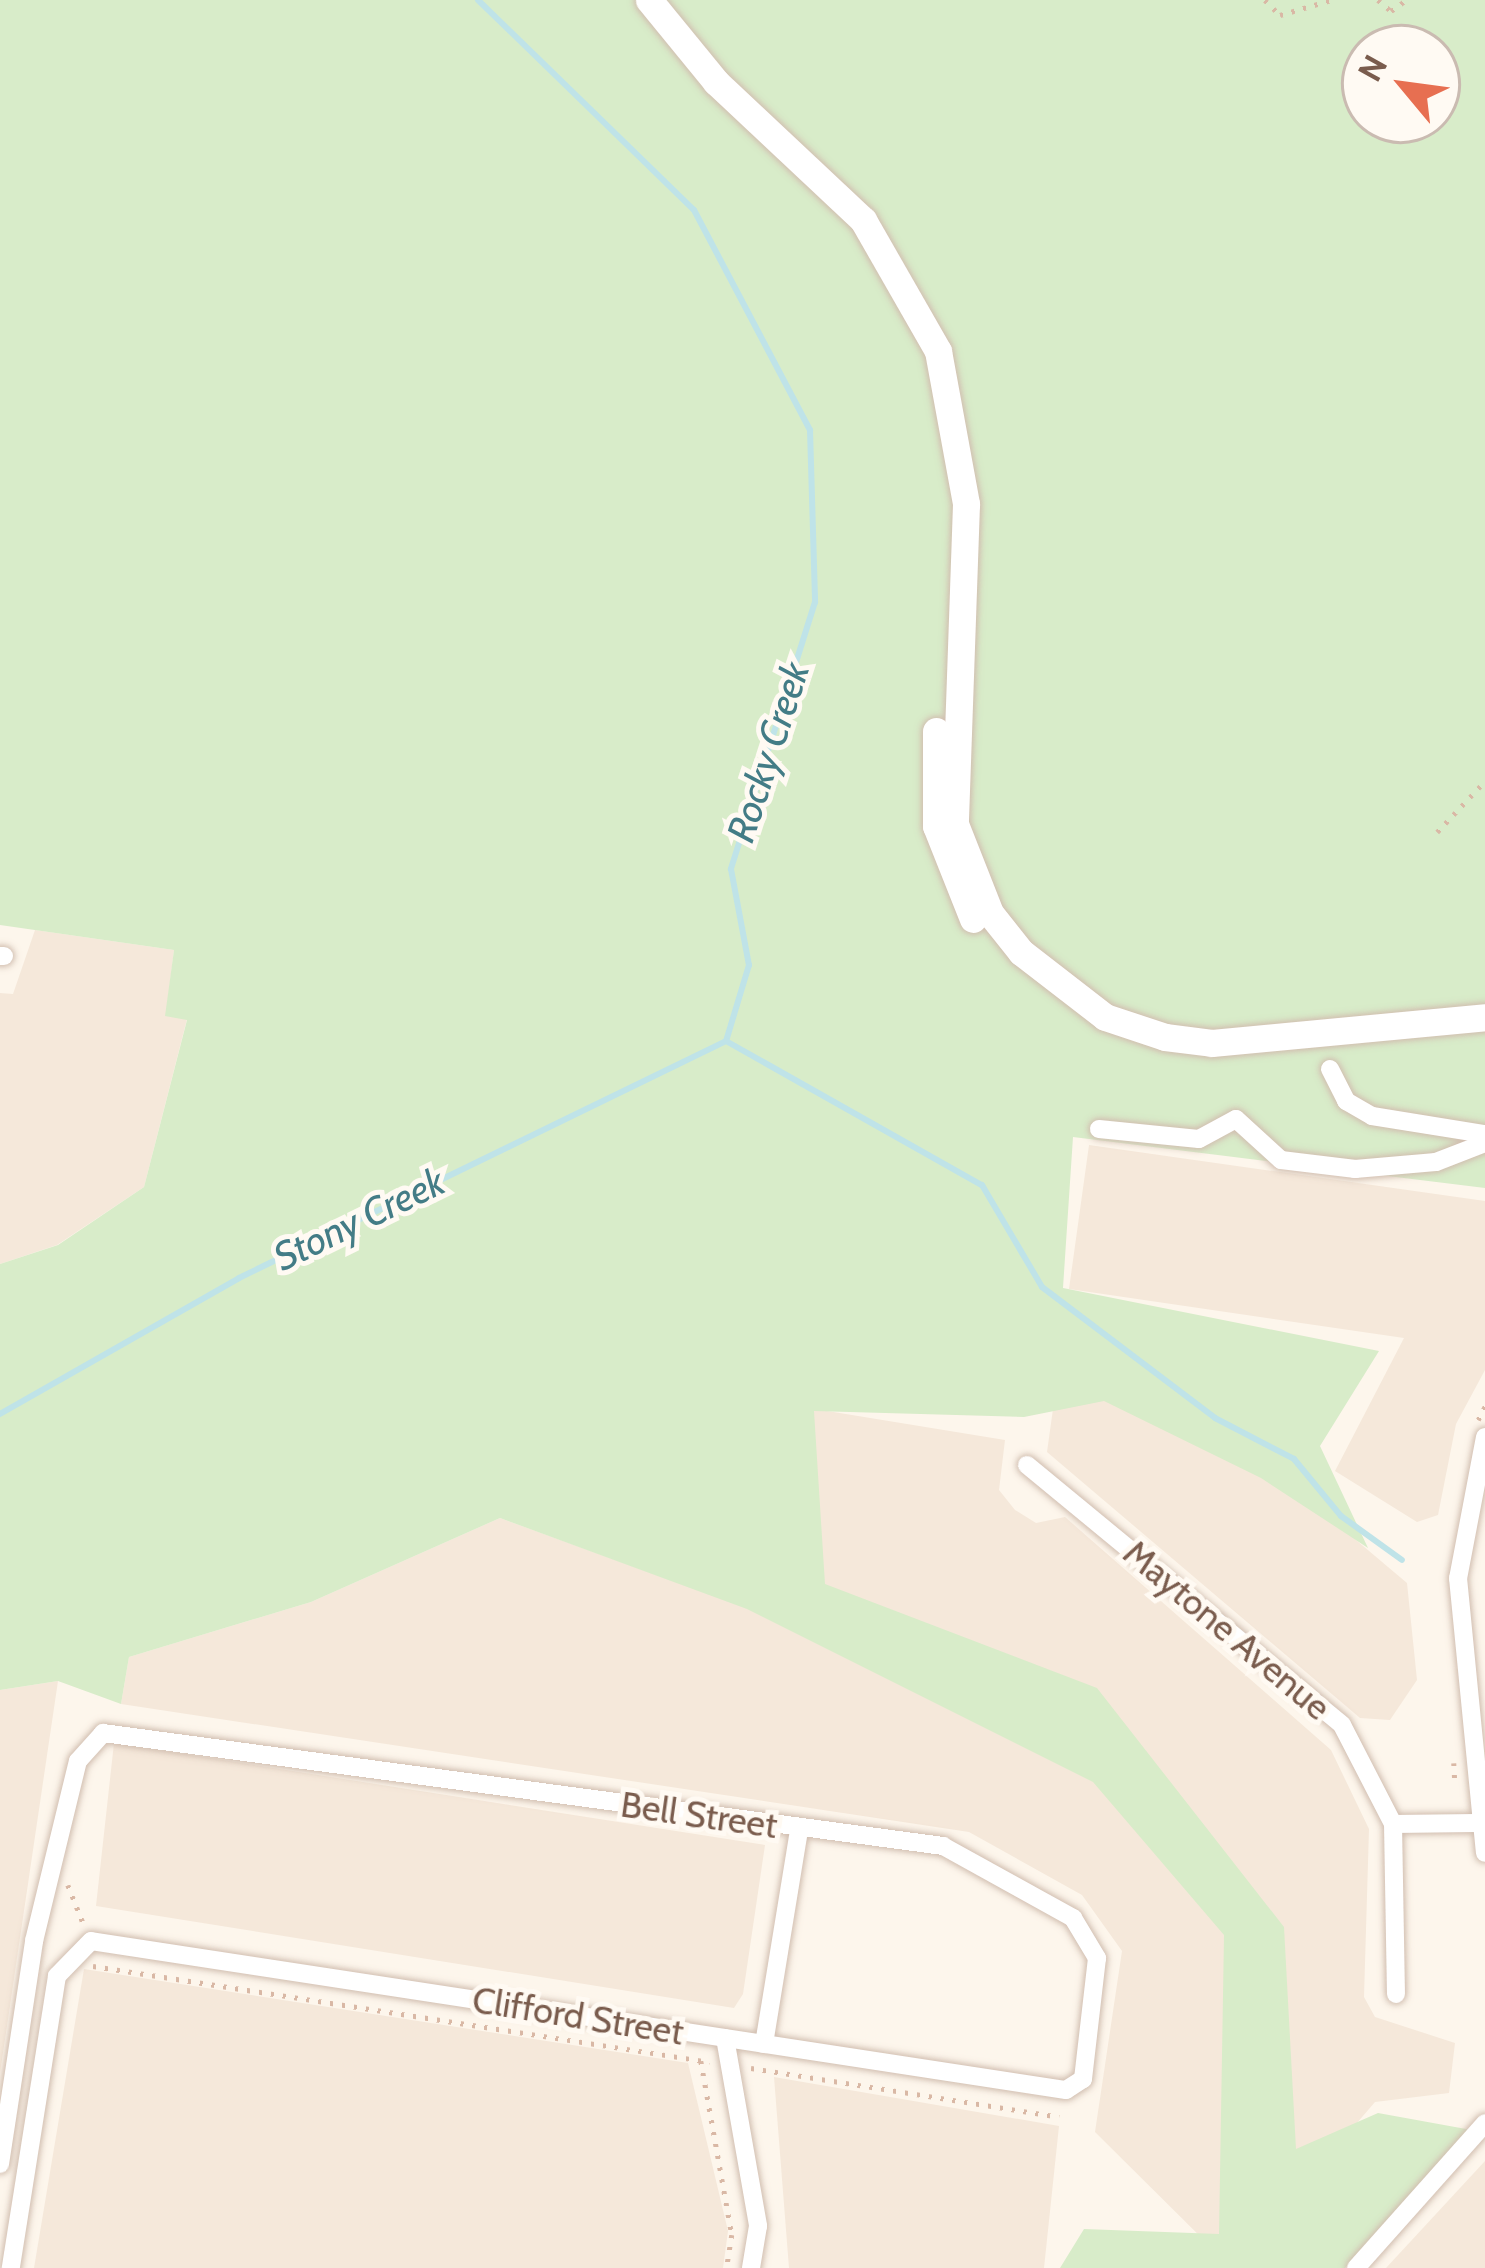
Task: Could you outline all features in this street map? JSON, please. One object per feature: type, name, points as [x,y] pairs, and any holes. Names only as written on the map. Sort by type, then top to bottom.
[{"type":"main road","points":[[649,0],[892,258],[946,380],[965,562],[955,824],[990,913],[1059,988],[1105,1016],[1212,1043],[1485,1018]]},
{"type":"street","points":[[1330,1069],[1346,1101],[1372,1116],[1485,1138]]},
{"type":"street","points":[[1099,1129],[1199,1139],[1236,1119],[1281,1160],[1355,1169],[1436,1162],[1485,1138]]},
{"type":"street","points":[[1485,1437],[1458,1578],[1476,1823],[1485,1853]]},
{"type":"street","name":"Maytone Avenue","points":[[1027,1465],[1342,1725],[1393,1824],[1396,1994]]},
{"type":"street","name":"Bell Street","points":[[56,1853],[78,1761],[103,1732],[121,1730],[799,1830],[943,1846],[1073,1918],[1100,1981],[1083,2079],[1066,2090]]},
{"type":"street","points":[[1393,1824],[1476,1823]]},
{"type":"street","points":[[764,2044],[799,1830]]},
{"type":"street","points":[[0,2164],[56,1853]]},
{"type":"street","points":[[11,2268],[57,1976],[91,1941]]},
{"type":"street","name":"Clifford Street","points":[[91,1941],[1066,2090]]},
{"type":"street","points":[[725,2038],[758,2226],[751,2268]]},
{"type":"street","points":[[1356,2268],[1485,2123]]},
{"type":"path","points":[[1265,0],[1280,16],[1331,0]]},
{"type":"path","points":[[1378,0],[1391,11],[1406,0]]},
{"type":"path","points":[[1437,832],[1485,781]]},
{"type":"path","points":[[56,1853],[91,1941]]},
{"type":"path","points":[[77,1964],[1060,2116]]},
{"type":"path","points":[[701,2061],[732,2235],[727,2268]]},
{"type":"shaded area","points":[[35,930],[174,950],[166,1015],[187,1019],[144,1187],[57,1245],[0,1264],[0,993],[13,994]]},
{"type":"shaded area","points":[[1089,1145],[1485,1201],[1485,1370],[1456,1424],[1438,1515],[1417,1522],[1335,1471],[1404,1338],[1069,1289]]},
{"type":"shaded area","points":[[1065,1323],[1222,1427],[1407,1583],[1417,1680],[1390,1720],[1360,1718],[1047,1452]]},
{"type":"shaded area","points":[[809,1408],[1005,1440],[999,1490],[1015,1510],[1036,1523],[1065,1517],[1331,1750],[1369,1829],[1364,1997],[1375,2017],[1455,2043],[1449,2093],[1375,2102],[1232,2268],[1095,2132],[1122,1951],[1082,1895],[969,1832],[121,1704],[129,1657],[311,1602],[500,1518],[747,1608]]},
{"type":"shaded area","points":[[58,1681],[0,2073],[0,1690]]},
{"type":"shaded area","points":[[114,1743],[765,1845],[743,1994],[734,2008],[96,1906]]},
{"type":"shaded area","points":[[84,1969],[688,2063],[728,2231],[723,2268],[34,2268]]},
{"type":"shaded area","points":[[774,2077],[1059,2126],[1044,2268],[789,2268]]},
{"type":"shaded area","points":[[1485,2161],[1485,2268],[1386,2268]]},
{"type":"green space","points":[[0,0],[1485,0],[1485,1188],[1073,1137],[1063,1288],[1379,1351],[1320,1446],[1368,1548],[1261,1478],[1104,1401],[1024,1417],[814,1411],[825,1584],[1097,1688],[1284,1927],[1296,2149],[1378,2113],[1477,2131],[1345,2268],[1060,2268],[1084,2229],[1219,2234],[1224,1935],[1093,1782],[747,1609],[500,1518],[311,1602],[129,1657],[121,1704],[58,1681],[0,1690],[0,1264],[58,1245],[144,1187],[187,1020],[165,1016],[174,950],[0,925]]},
{"type":"waterway","name":"Rocky Creek","points":[[478,0],[694,210],[810,430],[815,602],[731,869],[749,965],[726,1041],[982,1185],[1042,1287],[1215,1418],[1294,1459],[1341,1516],[1402,1560]]},
{"type":"waterway","name":"Stony Creek","points":[[0,1414],[239,1278],[726,1041]]}]
